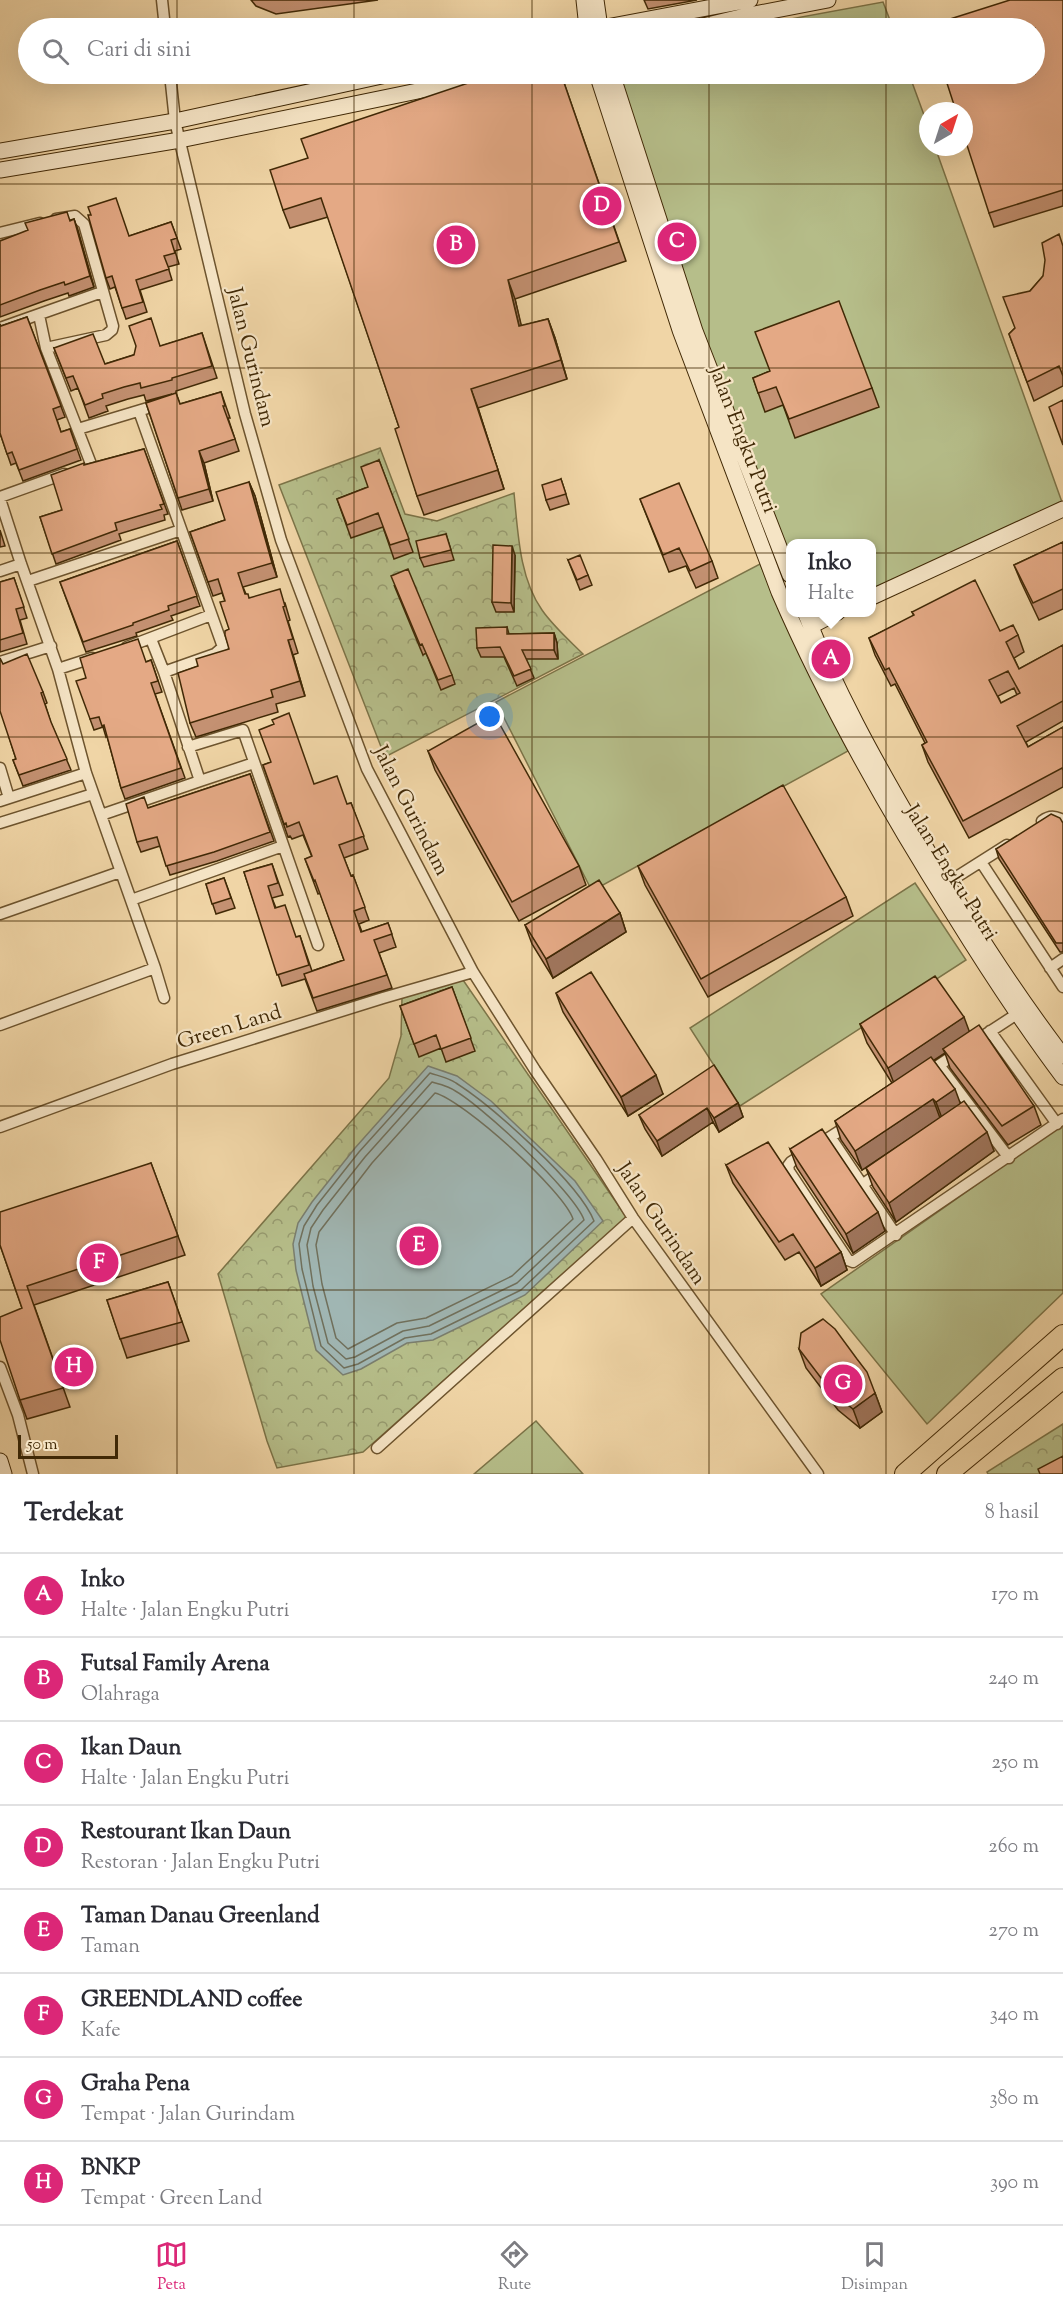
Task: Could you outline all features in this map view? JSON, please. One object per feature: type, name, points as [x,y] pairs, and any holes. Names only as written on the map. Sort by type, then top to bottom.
[{"type":"highway","points":[[905,1474],[1063,1335]]},
{"type":"highway","points":[[947,1474],[1063,1378]]},
{"type":"main road","points":[[584,0],[586,18]]},
{"type":"main road","points":[[596,0],[599,18]]},
{"type":"main road","points":[[654,18],[750,0]]},
{"type":"main road","points":[[737,18],[828,0]]},
{"type":"main road","points":[[0,151],[175,121],[345,84]]},
{"type":"main road","points":[[0,170],[180,140],[452,84]]},
{"type":"main road","name":"Jalan Engku Putri","points":[[600,84],[680,330],[786,608]]},
{"type":"main road","name":"Jalan Engku Putri","points":[[615,84],[695,331],[786,565]]},
{"type":"main road","points":[[876,595],[1063,509]]},
{"type":"main road","name":"Jalan Engku Putri","points":[[790,617],[855,750],[914,852],[1017,1014],[1063,1077]]},
{"type":"main road","name":"Jalan Engku Putri","points":[[808,619],[839,691],[883,775],[946,883],[1033,1017],[1063,1056]]},
{"type":"main road","points":[[0,1461],[4,1474]]},
{"type":"street","points":[[162,0],[164,18]]},
{"type":"street","name":"Jalan Gurindam","points":[[171,84],[175,121],[245,414],[281,540],[367,769],[473,972],[535,1070],[633,1218],[818,1474]]},
{"type":"street","points":[[0,233],[68,215],[75,216],[84,224],[113,326],[110,333],[46,348]]},
{"type":"street","points":[[0,328],[102,292]]},
{"type":"street","points":[[39,315],[46,348],[78,429],[86,466],[0,498],[51,646],[86,773],[156,968],[164,998]]},
{"type":"street","points":[[78,429],[175,400]]},
{"type":"street","points":[[139,411],[149,451],[181,530],[223,647],[216,654],[164,672]]},
{"type":"street","points":[[28,580],[181,530]]},
{"type":"street","points":[[0,571],[21,564]]},
{"type":"street","points":[[120,649],[211,615]]},
{"type":"street","points":[[151,639],[200,781]]},
{"type":"street","points":[[0,662],[51,646]]},
{"type":"street","points":[[58,669],[100,656]]},
{"type":"street","points":[[188,747],[243,730],[318,945]]},
{"type":"street","points":[[100,815],[254,763]]},
{"type":"street","points":[[0,768],[4,800],[86,773]]},
{"type":"street","points":[[0,823],[93,794]]},
{"type":"street","points":[[946,883],[1048,817],[1055,816],[1063,820]]},
{"type":"street","points":[[131,900],[283,846]]},
{"type":"street","points":[[981,862],[1063,987]]},
{"type":"street","points":[[0,914],[120,872]]},
{"type":"street","points":[[1050,968],[1063,959]]},
{"type":"street","points":[[0,1025],[156,968]]},
{"type":"street","name":"Green Land","points":[[0,1127],[172,1064],[473,972]]},
{"type":"street","points":[[919,1078],[1017,1014]]},
{"type":"street","points":[[860,1118],[791,1162],[788,1168],[848,1260],[853,1262],[896,1235],[1060,1121],[990,1032]]},
{"type":"street","points":[[939,1065],[968,1114],[1009,1158]]},
{"type":"street","points":[[831,1138],[896,1235]]},
{"type":"street","points":[[862,1185],[890,1166]]},
{"type":"street","points":[[377,1448],[633,1218]]},
{"type":"street","points":[[0,1366],[5,1396],[18,1414],[33,1474]]},
{"type":"green space","points":[[883,2],[889,18],[796,18]]},
{"type":"green space","points":[[621,84],[913,84],[919,102],[919,156],[938,156],[1063,505],[876,589],[876,539],[786,539],[786,550],[698,327]]},
{"type":"green space","points":[[380,448],[405,514],[437,521],[514,493],[521,554],[534,597],[551,622],[583,654],[385,757],[279,485]]},
{"type":"green space","points":[[760,564],[802,658],[848,751],[592,891],[496,702]]},
{"type":"green space","points":[[915,883],[966,960],[740,1106],[690,1028]]},
{"type":"green space","points":[[463,980],[627,1218],[363,1452],[277,1468],[218,1274],[389,1078],[401,1036],[402,998]]},
{"type":"green space","points":[[1063,1124],[1063,1293],[927,1424],[821,1294]]},
{"type":"green space","points":[[536,1421],[583,1474],[474,1474]]},
{"type":"green space","points":[[1063,1424],[1063,1474],[988,1474],[987,1472]]},
{"type":"water","points":[[428,1066],[457,1076],[491,1101],[575,1181],[603,1221],[525,1295],[433,1340],[407,1343],[361,1369],[343,1375],[316,1350],[296,1270],[293,1244],[298,1223],[355,1148]]},
{"type":"building","points":[[1010,0],[1063,0],[1063,190],[989,213],[970,156],[973,156],[973,102],[953,102],[947,84],[1045,84],[1045,18],[953,18]]},
{"type":"building","points":[[465,84],[564,84],[619,242],[508,280],[519,326],[548,319],[561,360],[471,389],[498,470],[417,496],[395,429],[399,427],[321,198],[283,210],[270,170],[308,158],[301,139]]},
{"type":"building","points":[[116,198],[129,236],[171,222],[177,238],[171,240],[175,253],[164,256],[169,269],[136,280],[143,302],[122,308],[112,276],[106,278],[88,215],[91,215],[88,207]]},
{"type":"building","points":[[67,212],[70,221],[74,219],[90,276],[65,285],[64,282],[0,305],[0,241],[28,230],[25,223]]},
{"type":"building","points":[[1059,234],[1063,246],[1063,376],[1059,366],[1027,382],[1009,334],[1015,328],[1003,297],[1030,291],[1043,276],[1045,260],[1042,243]]},
{"type":"building","points":[[839,301],[872,388],[789,419],[776,387],[758,393],[753,378],[770,371],[755,332]]},
{"type":"building","points":[[27,317],[61,406],[53,409],[61,432],[70,429],[77,449],[19,470],[12,452],[7,454],[0,433],[0,324],[1,326]]},
{"type":"building","points":[[151,318],[160,346],[202,333],[212,366],[141,388],[140,383],[124,387],[102,394],[103,398],[85,405],[73,376],[66,378],[54,348],[93,334],[105,364],[134,355],[136,346],[129,326]]},
{"type":"building","points":[[221,392],[225,406],[223,406],[235,439],[199,451],[209,489],[178,498],[146,403],[176,393],[180,404]]},
{"type":"building","points":[[1063,400],[1063,445],[1049,407]]},
{"type":"building","points":[[144,449],[164,504],[160,505],[162,509],[115,523],[117,530],[52,554],[40,517],[62,510],[51,475],[84,463],[84,465]]},
{"type":"building","points":[[379,460],[409,539],[390,545],[378,513],[347,525],[337,499],[368,487],[361,467]]},
{"type":"building","points":[[561,479],[566,494],[546,500],[542,485]]},
{"type":"building","points":[[249,482],[272,563],[238,573],[245,594],[248,594],[249,598],[280,589],[293,639],[288,640],[300,681],[271,690],[273,697],[190,723],[178,673],[198,666],[196,659],[229,649],[225,631],[229,629],[220,602],[225,601],[218,579],[208,582],[190,532],[225,520],[216,492]]},
{"type":"building","points":[[679,483],[712,561],[690,571],[679,548],[663,555],[640,499]]},
{"type":"building","points":[[446,534],[451,550],[420,558],[416,541]]},
{"type":"building","points":[[177,541],[197,596],[168,606],[169,610],[133,623],[133,625],[83,642],[60,582]]},
{"type":"building","points":[[1063,542],[1063,589],[1033,603],[1014,565]]},
{"type":"building","points":[[493,545],[512,546],[511,603],[492,602]]},
{"type":"building","points":[[580,555],[588,575],[577,580],[568,560]]},
{"type":"building","points":[[408,569],[452,675],[438,680],[422,644],[420,645],[391,576]]},
{"type":"building","points":[[14,578],[24,607],[16,609],[23,633],[0,640],[0,582]]},
{"type":"building","points":[[975,580],[1000,631],[1013,625],[1018,635],[1006,642],[1019,669],[1063,645],[1063,701],[1017,726],[1028,747],[1063,727],[1063,770],[1062,768],[963,821],[922,745],[927,742],[889,668],[885,670],[869,638],[914,615],[912,612]],"holes":[[[1008,671],[1020,693],[1001,703],[989,680]]]},
{"type":"building","points":[[507,627],[507,634],[554,633],[554,650],[522,650],[531,669],[514,676],[500,647],[477,648],[476,628]]},
{"type":"building","points":[[138,639],[146,662],[151,660],[158,681],[151,683],[181,768],[121,788],[104,725],[102,726],[99,717],[90,719],[76,681],[86,678],[80,658]]},
{"type":"building","points":[[27,654],[67,759],[19,775],[0,711],[0,658],[3,664]]},
{"type":"building","points":[[289,713],[314,784],[337,776],[347,804],[351,803],[364,836],[339,845],[365,907],[354,911],[361,932],[388,923],[392,934],[374,940],[387,975],[313,998],[304,974],[344,960],[305,859],[312,856],[299,822],[287,827],[286,823],[284,824],[263,765],[271,762],[259,730],[274,724],[272,720]]},
{"type":"building","points":[[494,714],[579,866],[512,902],[428,751]]},
{"type":"building","points":[[250,774],[270,832],[166,866],[157,837],[137,842],[126,804],[144,797],[148,808]]},
{"type":"building","points":[[783,785],[846,897],[701,979],[638,866]]},
{"type":"building","points":[[1051,814],[1060,818],[1063,823],[1063,943],[1056,943],[996,849]]},
{"type":"building","points":[[272,864],[278,883],[268,886],[275,908],[285,905],[296,937],[300,936],[309,965],[277,975],[244,872]]},
{"type":"building","points":[[224,878],[231,898],[212,904],[206,884]]},
{"type":"building","points":[[599,880],[620,913],[546,959],[525,925]]},
{"type":"building","points":[[591,972],[656,1075],[621,1097],[556,993]]},
{"type":"building","points":[[935,976],[964,1017],[888,1068],[860,1024]]},
{"type":"building","points":[[452,987],[471,1038],[441,1049],[436,1035],[414,1044],[400,1006]]},
{"type":"building","points":[[979,1025],[1034,1106],[1002,1126],[943,1049]]},
{"type":"building","points":[[931,1057],[955,1089],[936,1102],[933,1099],[855,1151],[835,1121]]},
{"type":"building","points":[[714,1065],[738,1103],[714,1118],[707,1108],[657,1141],[639,1115]]},
{"type":"building","points":[[964,1101],[987,1132],[889,1203],[866,1168]]},
{"type":"building","points":[[822,1129],[878,1212],[846,1234],[790,1149]]},
{"type":"building","points":[[768,1142],[841,1252],[815,1268],[793,1234],[779,1242],[726,1165]]},
{"type":"building","points":[[151,1163],[178,1236],[27,1286],[63,1388],[20,1400],[0,1340],[0,1317],[22,1308],[0,1245],[0,1212]]},
{"type":"building","points":[[168,1282],[182,1322],[120,1339],[107,1300]]},
{"type":"building","points":[[823,1319],[835,1329],[867,1372],[875,1393],[853,1409],[831,1391],[799,1349],[801,1333]]},
{"type":"building","points":[[1063,1456],[1063,1474],[1040,1474],[1038,1469]]},
{"type":"place","name":"Restourant Ikan Daun","points":[[602,206]]},
{"type":"place","name":"Ikan Daun","points":[[677,242]]},
{"type":"place","name":"Futsal Family Arena","points":[[456,245]]},
{"type":"place","name":"Inko","points":[[831,659]]},
{"type":"place","name":"Taman Danau Greenland","points":[[419,1246]]},
{"type":"place","name":"GREENDLAND coffee","points":[[99,1263]]},
{"type":"place","name":"BNKP","points":[[74,1367]]},
{"type":"place","name":"Graha Pena","points":[[843,1384]]}]
